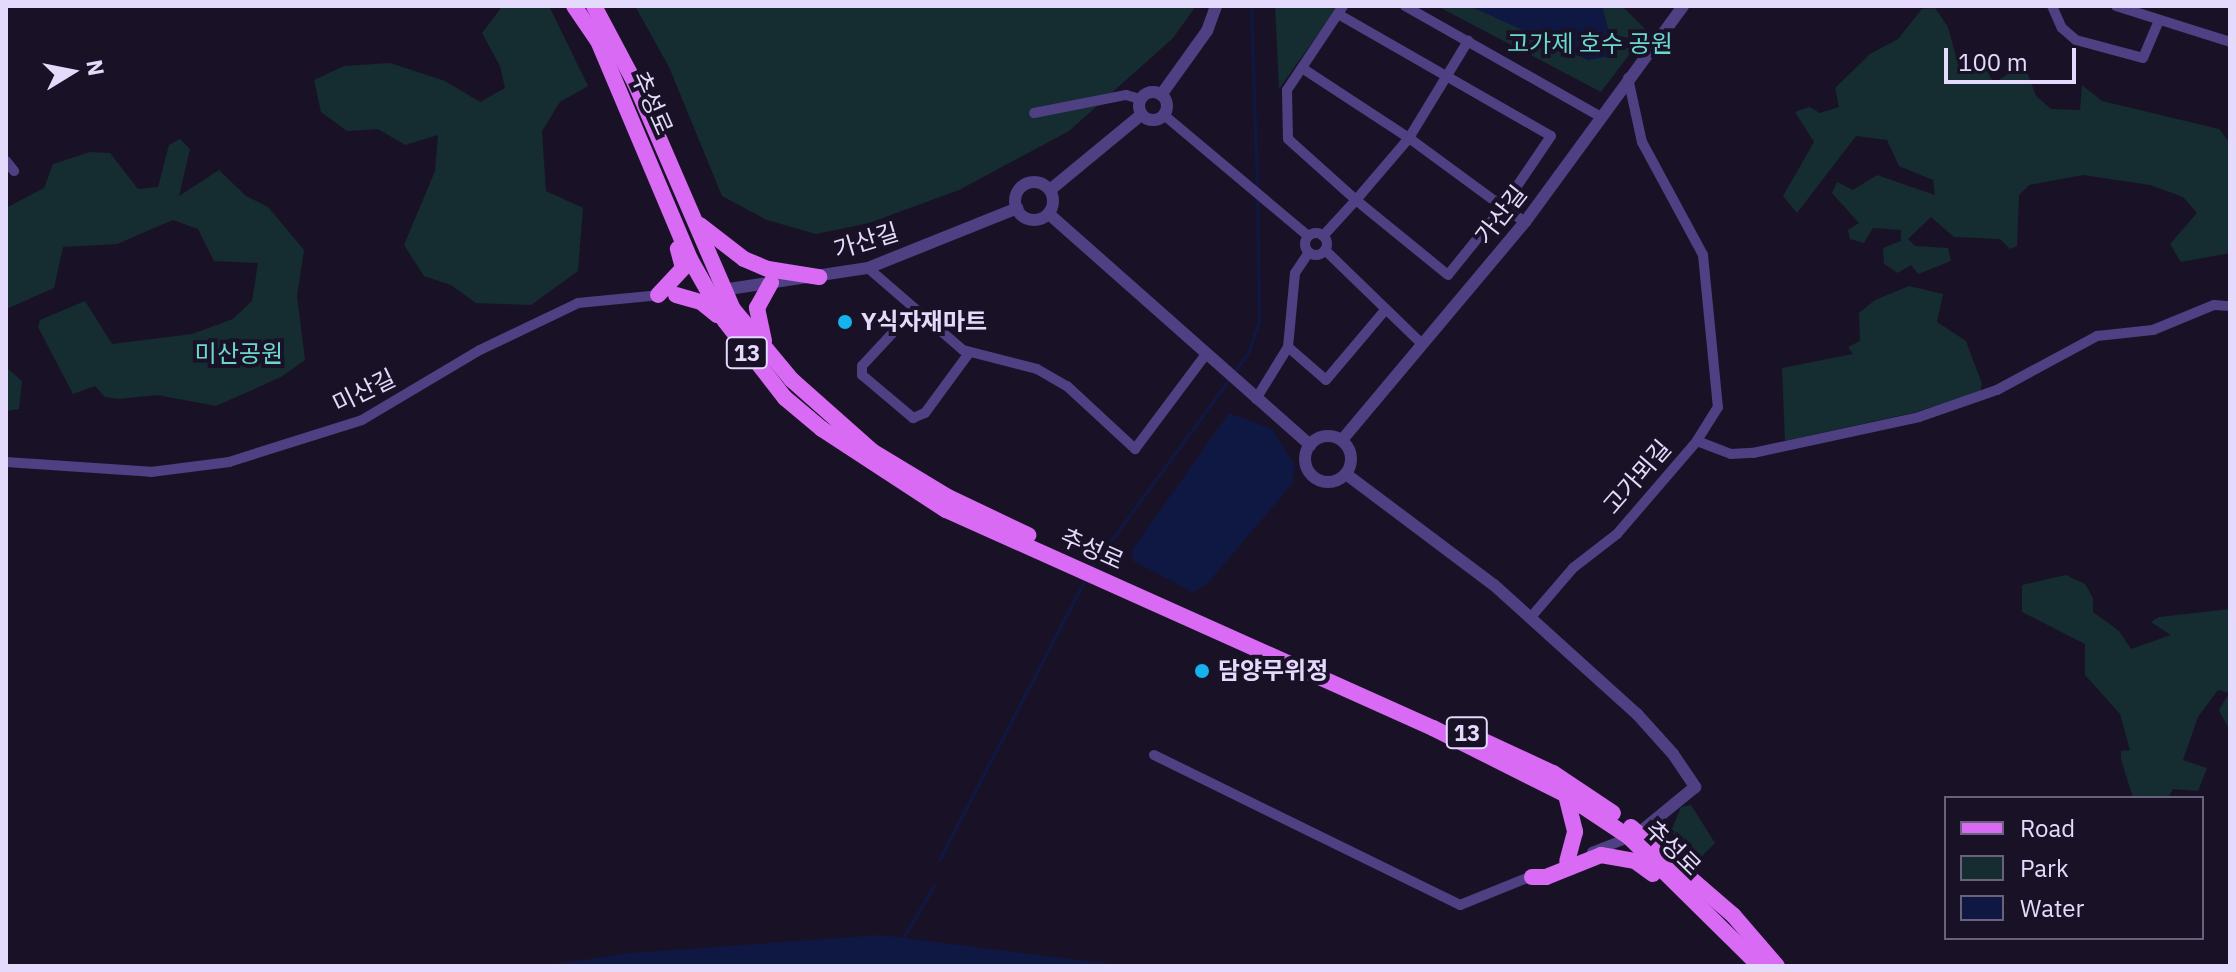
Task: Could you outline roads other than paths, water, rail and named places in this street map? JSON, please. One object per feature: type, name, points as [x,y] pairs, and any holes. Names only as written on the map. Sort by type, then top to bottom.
[{"type":"main road","name":"추성로","points":[[574,6],[623,96],[680,213],[716,292],[725,321],[785,398],[869,463],[946,510],[1070,560]]},
{"type":"main road","name":"추성로","points":[[596,6],[608,29],[680,213]]},
{"type":"main road","points":[[680,213],[710,238],[744,259],[768,269],[819,277]]},
{"type":"main road","points":[[658,295],[683,268],[680,213]]},
{"type":"main road","points":[[768,350],[757,308],[771,283]]},
{"type":"main road","name":"추성로","points":[[716,292],[792,380],[872,451],[948,497],[1070,560],[1433,728],[1566,795],[1634,835],[1755,961]]},
{"type":"main road","points":[[676,295],[701,302],[725,321]]},
{"type":"main road","name":"추성로","points":[[1107,577],[1505,749],[1589,796],[1733,915],[1777,966]]},
{"type":"main road","points":[[1566,795],[1575,832],[1567,861]]},
{"type":"main road","points":[[1532,877],[1546,877],[1601,855],[1635,861],[1755,961]]},
{"type":"street","points":[[1161,95],[1207,31],[1216,6]]},
{"type":"street","points":[[1405,6],[1601,117]]},
{"type":"street","name":"가산길","points":[[1342,440],[1525,222],[1683,6]]},
{"type":"street","points":[[2052,6],[2062,28],[2076,40],[2143,58],[2158,23]]},
{"type":"street","points":[[2116,6],[2158,23],[2230,42]]},
{"type":"street","points":[[1341,10],[1446,76],[1551,136],[1503,207],[1448,275],[1356,200],[1288,139],[1287,90],[1302,68],[1341,10]]},
{"type":"street","points":[[1164,115],[1308,236],[1323,236],[1409,138],[1468,41]]},
{"type":"street","points":[[1302,68],[1409,138],[1525,222]]},
{"type":"street","points":[[1628,78],[1642,142],[1703,255],[1718,407],[1697,441]]},
{"type":"street","points":[[1034,113],[1126,95],[1140,99],[1152,92],[1161,95],[1167,106],[1164,115],[1152,120],[1141,115]]},
{"type":"street","points":[[1140,99],[1141,115]]},
{"type":"street","points":[[1050,190],[1141,115]]},
{"type":"street","points":[[6,161],[14,171]]},
{"type":"street","points":[[1041,183],[1050,190],[1054,202],[1049,214],[1031,220],[1017,208],[1016,196],[1023,186],[1041,183]]},
{"type":"street","name":"가산길","points":[[716,292],[868,268],[1017,208]]},
{"type":"street","points":[[1049,214],[1310,445]]},
{"type":"street","points":[[1256,399],[1288,347],[1295,273],[1309,252],[1308,236]]},
{"type":"street","points":[[1323,236],[1325,250],[1423,345]]},
{"type":"street","points":[[1309,252],[1325,250]]},
{"type":"street","points":[[868,268],[914,310],[969,353],[1037,369],[1067,386],[1135,449],[1206,354]]},
{"type":"street","name":"미산길","points":[[6,462],[151,472],[221,464],[362,420],[480,350],[578,303],[716,292]]},
{"type":"street","name":"고가뫼길","points":[[1531,617],[1573,568],[1617,534],[1697,441],[1731,454],[1753,453],[1866,424],[1919,417],[1997,390],[2097,336],[2153,330],[2214,305],[2230,306]]},
{"type":"street","points":[[1288,347],[1326,380],[1386,309]]},
{"type":"street","points":[[914,310],[862,366],[862,375],[913,418],[925,413],[969,353]]},
{"type":"street","points":[[1321,437],[1342,440],[1351,460],[1346,474],[1334,482],[1314,478],[1306,465],[1310,445],[1321,437]]},
{"type":"street","points":[[1154,755],[1460,905],[1634,835],[1695,787],[1637,714],[1531,617],[1346,474]]},
{"type":"water","points":[[1470,6],[1602,6],[1615,55],[1588,60]]},
{"type":"water","points":[[1229,413],[1272,429],[1295,466],[1292,484],[1207,584],[1193,592],[1133,561],[1132,550]]},
{"type":"water","points":[[881,935],[1125,966],[542,966],[630,953]]},
{"type":"waterway","points":[[1251,6],[1257,190]]},
{"type":"waterway","points":[[1234,372],[1248,353],[1259,321],[1257,198]]},
{"type":"waterway","points":[[1091,568],[1230,378]]},
{"type":"waterway","points":[[939,860],[1085,579]]},
{"type":"waterway","points":[[903,938],[934,886]]},
{"type":"place","name":"Y식자재마트","points":[[845,322]]},
{"type":"place","name":"담양무위정","points":[[1202,671]]},
{"type":"park label","name":"고가제 호수 공원","points":[[1590,44]]},
{"type":"park label","name":"미산공원","points":[[239,354]]}]
